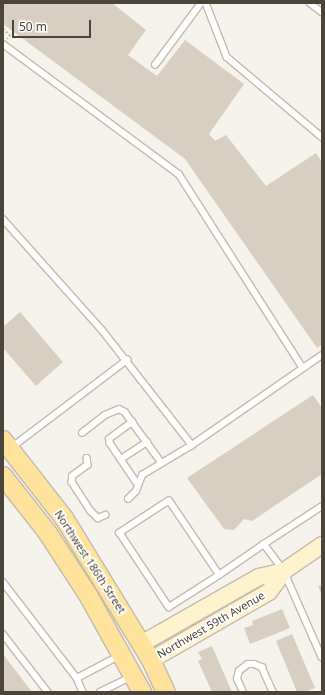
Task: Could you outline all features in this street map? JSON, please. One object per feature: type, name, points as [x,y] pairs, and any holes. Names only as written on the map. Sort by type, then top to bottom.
[{"type":"main road","name":"Northwest 186th Street","points":[[5,447],[64,518],[151,660],[163,686]]},
{"type":"main road","name":"Northwest 186th Street","points":[[3,476],[47,532],[109,632],[142,692]]},
{"type":"main road","points":[[109,632],[151,660]]},
{"type":"main road","points":[[121,655],[132,659],[163,686]]},
{"type":"street","name":"Northwest 59th Avenue","points":[[151,660],[269,592],[284,571],[322,545]]},
{"type":"street","name":"Northwest 59th Avenue","points":[[141,644],[259,577],[284,571]]},
{"type":"lane","points":[[155,65],[201,3]]},
{"type":"lane","points":[[206,3],[228,57],[322,137]]},
{"type":"lane","points":[[310,3],[322,12]]},
{"type":"lane","points":[[3,44],[179,174],[303,368]]},
{"type":"lane","points":[[3,219],[127,360],[192,445]]},
{"type":"lane","points":[[128,499],[136,491],[137,484],[142,475],[161,462],[192,445],[322,355]]},
{"type":"lane","points":[[5,447],[127,360]]},
{"type":"lane","points":[[82,433],[105,415],[119,409],[125,412],[133,422],[161,462]]},
{"type":"lane","points":[[133,422],[110,439],[137,484]]},
{"type":"lane","points":[[121,459],[147,442]]},
{"type":"lane","points":[[87,458],[88,464],[73,476],[72,482],[91,511],[98,518],[105,515]]},
{"type":"lane","points":[[218,575],[169,501],[120,534],[169,607],[218,575],[322,506]]},
{"type":"lane","points":[[264,544],[284,571],[322,657]]},
{"type":"lane","points":[[3,582],[77,678],[83,692]]},
{"type":"lane","points":[[3,634],[48,692]]},
{"type":"lane","points":[[77,678],[121,655]]},
{"type":"lane","points":[[243,692],[237,679],[239,671],[248,664],[254,664],[262,667],[273,692]]},
{"type":"lane","points":[[100,692],[133,676]]},
{"type":"building","points":[[3,3],[112,3],[146,30],[128,55],[157,76],[185,40],[244,84],[209,134],[215,141],[226,135],[266,186],[316,153],[322,162],[322,344],[317,348],[185,159],[3,24]]},
{"type":"building","points":[[20,312],[63,362],[36,386],[3,348],[3,327]]},
{"type":"building","points":[[313,395],[322,408],[322,474],[252,521],[244,519],[234,530],[224,529],[187,478]]},
{"type":"building","points":[[322,585],[322,596],[318,586]]},
{"type":"building","points":[[282,609],[290,628],[250,644],[244,628],[253,625],[252,621]]},
{"type":"building","points":[[292,634],[315,688],[305,692],[297,692],[276,641]]},
{"type":"building","points":[[212,646],[232,692],[212,692],[198,661],[202,659],[198,652]]},
{"type":"building","points":[[3,654],[32,692],[3,692]]}]
